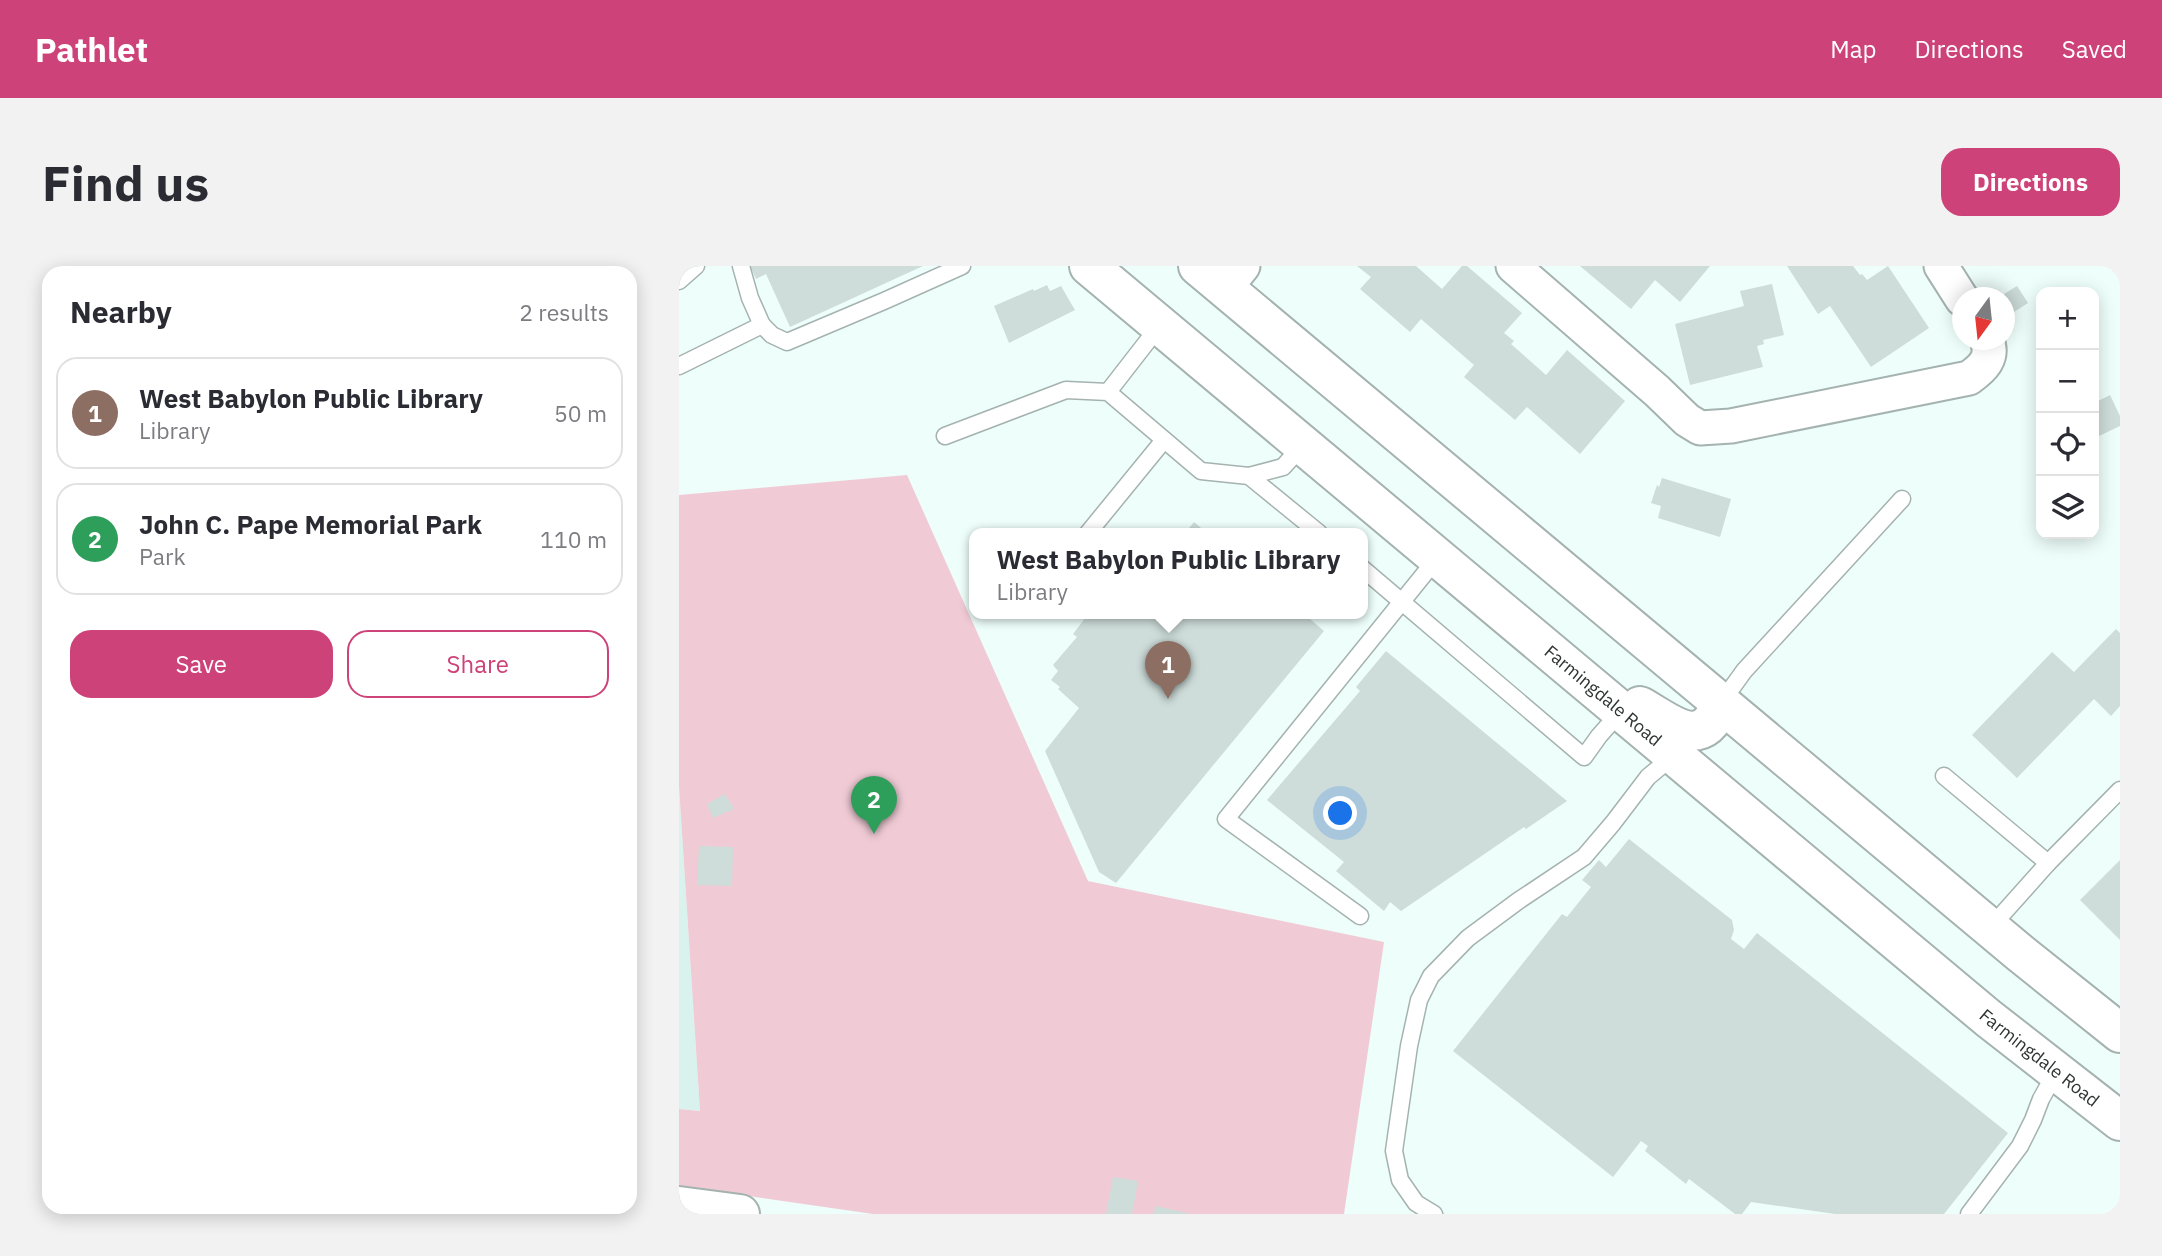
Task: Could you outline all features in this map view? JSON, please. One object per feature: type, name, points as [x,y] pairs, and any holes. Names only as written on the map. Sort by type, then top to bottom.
[{"type":"main road","name":"Farmingdale Road","points":[[1089,266],[2056,1072],[2120,1121]]},
{"type":"main road","points":[[1222,273],[1721,704],[2120,1033]]},
{"type":"main road","points":[[1567,666],[1681,729],[1701,730],[1710,725],[1721,704]]},
{"type":"main road","points":[[1674,755],[1736,748],[1835,799]]},
{"type":"main road","points":[[679,1206],[740,1214]]},
{"type":"street","points":[[1513,266],[1687,420],[1700,428],[1731,426],[1969,378],[1988,360],[1989,350]]},
{"type":"street","points":[[1941,266],[1954,287]]},
{"type":"lane","points":[[679,281],[696,266]]},
{"type":"lane","points":[[741,266],[750,298],[762,325],[772,335],[787,342],[962,266]]},
{"type":"lane","points":[[679,366],[762,325]]},
{"type":"lane","points":[[1108,392],[1160,325]]},
{"type":"lane","points":[[945,436],[1066,390],[1108,392],[1201,471],[1249,476],[1283,467],[1303,445]]},
{"type":"lane","points":[[1092,528],[1164,440]]},
{"type":"lane","points":[[1249,476],[1313,528]]},
{"type":"lane","points":[[1721,704],[1744,671],[1902,499]]},
{"type":"lane","points":[[1360,916],[1226,819],[1438,557]]},
{"type":"lane","points":[[1368,573],[1584,757],[1622,710]]},
{"type":"lane","points":[[1434,1214],[1416,1203],[1400,1180],[1394,1151],[1414,1023],[1419,1000],[1431,976],[1468,938],[1584,857],[1648,777],[1674,755]]},
{"type":"lane","points":[[1944,776],[2048,863]]},
{"type":"lane","points":[[1990,928],[2048,863],[2120,790]]},
{"type":"lane","points":[[1969,1214],[2020,1146],[2056,1072]]},
{"type":"shaded area","points":[[907,475],[1088,881],[1384,942],[1344,1214],[873,1214],[679,1186],[679,1109],[700,1111],[679,787],[679,495]]},
{"type":"shaded area","points":[[679,787],[700,1111],[679,1109]]},
{"type":"building","points":[[750,266],[923,266],[790,327],[766,274],[756,279]]},
{"type":"building","points":[[1357,266],[1416,266],[1442,289],[1462,266],[1467,266],[1522,313],[1504,333],[1514,341],[1511,344],[1546,375],[1567,350],[1625,401],[1580,454],[1527,407],[1515,420],[1464,377],[1474,365],[1421,319],[1410,332],[1360,289],[1371,277]]},
{"type":"building","points":[[1580,266],[1710,266],[1680,302],[1655,280],[1631,309]]},
{"type":"building","points":[[1787,266],[1853,266],[1867,280],[1888,266],[1929,328],[1871,367],[1830,306],[1818,314]]},
{"type":"building","points":[[1772,284],[1784,335],[1763,340],[1764,344],[1757,346],[1763,367],[1690,385],[1675,324],[1744,306],[1740,291]]},
{"type":"building","points":[[1047,285],[1050,291],[1061,286],[1075,310],[1009,343],[994,306]]},
{"type":"building","points":[[2017,286],[2028,303],[2015,311]]},
{"type":"building","points":[[2110,395],[2120,416],[2120,426],[2099,436],[2099,413],[2099,400]]},
{"type":"building","points":[[1662,478],[1731,499],[1720,537],[1658,518],[1661,506],[1651,503]]},
{"type":"building","points":[[1194,522],[1201,528],[1189,528]]},
{"type":"building","points":[[1084,619],[1310,619],[1324,631],[1116,883],[1099,872],[1045,751],[1079,708],[1051,680],[1058,671],[1053,665],[1077,637],[1073,634]]},
{"type":"building","points":[[2116,629],[2120,633],[2120,706],[2111,716],[2094,699],[2017,778],[1972,735],[2052,652],[2074,672]]},
{"type":"building","points":[[1386,651],[1567,801],[1401,911],[1390,902],[1384,911],[1336,871],[1344,862],[1267,800],[1360,691],[1356,687]]},
{"type":"building","points":[[725,794],[734,809],[713,818],[707,804]]},
{"type":"building","points":[[1629,839],[1732,920],[1734,930],[1731,939],[1744,949],[1757,933],[2008,1133],[1944,1214],[1835,1214],[1751,1202],[1742,1214],[1735,1214],[1689,1179],[1686,1184],[1645,1151],[1648,1146],[1641,1141],[1613,1177],[1453,1051],[1562,914],[1567,917],[1591,887],[1582,880],[1599,860],[1606,867]]},
{"type":"building","points":[[699,846],[733,847],[732,886],[697,885]]},
{"type":"building","points":[[2120,860],[2120,940],[2080,900]]},
{"type":"building","points":[[1113,1177],[1138,1181],[1132,1214],[1106,1214]]},
{"type":"building","points":[[1155,1206],[1187,1213],[1187,1214],[1154,1214]]},
{"type":"place","name":"West Babylon Public Library","points":[[1168,699]]},
{"type":"place","name":"John C. Pape Memorial Park","points":[[874,834]]}]
